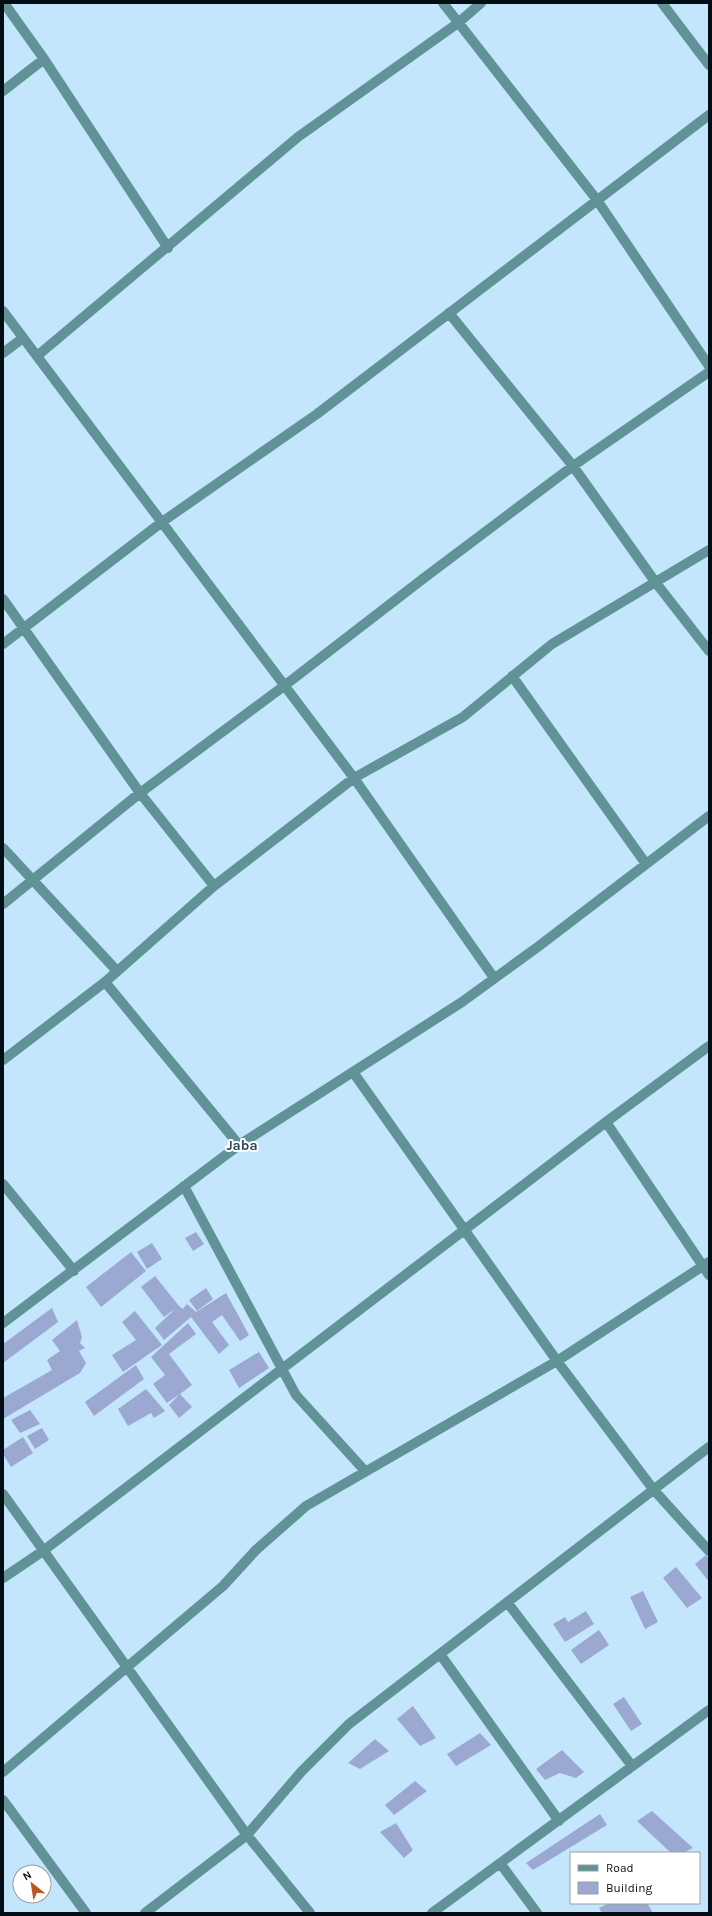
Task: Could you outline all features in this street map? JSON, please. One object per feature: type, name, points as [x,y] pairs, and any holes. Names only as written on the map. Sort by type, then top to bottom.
[{"type":"street","points":[[4,3],[44,59],[168,248]]},
{"type":"street","points":[[443,3],[597,200],[709,366]]},
{"type":"street","points":[[37,356],[168,248],[298,137],[458,23],[481,3]]},
{"type":"street","points":[[662,3],[709,65]]},
{"type":"street","points":[[3,91],[44,59]]},
{"type":"street","points":[[3,644],[162,522],[317,414],[709,115]]},
{"type":"street","points":[[3,311],[354,778],[494,978]]},
{"type":"street","points":[[449,313],[574,466],[656,583],[709,651]]},
{"type":"street","points":[[3,353],[23,338]]},
{"type":"street","points":[[3,904],[140,793],[284,686],[430,573],[574,466],[709,372]]},
{"type":"street","points":[[3,1060],[105,982],[214,886],[354,778],[463,717],[486,700],[512,676],[552,644],[709,550]]},
{"type":"street","points":[[3,599],[140,793],[214,886]]},
{"type":"street","points":[[512,676],[646,864]]},
{"type":"street","points":[[3,1323],[74,1271],[239,1145],[462,1002],[539,946],[709,816]]},
{"type":"street","points":[[3,848],[117,971]]},
{"type":"street","points":[[105,982],[239,1145]]},
{"type":"street","points":[[3,1578],[43,1551],[606,1122],[709,1046]]},
{"type":"street","points":[[353,1072],[557,1361],[653,1489],[709,1551]]},
{"type":"street","points":[[3,1772],[223,1586],[256,1550],[306,1506],[557,1361],[707,1268],[606,1122]]},
{"type":"street","points":[[3,1184],[74,1271]]},
{"type":"street","points":[[184,1186],[296,1395],[365,1471]]},
{"type":"street","points":[[145,1913],[247,1835],[301,1772],[349,1724],[709,1447]]},
{"type":"street","points":[[3,1494],[128,1666],[247,1835],[310,1913]]},
{"type":"street","points":[[507,1602],[632,1766]]},
{"type":"street","points":[[440,1654],[559,1821]]},
{"type":"street","points":[[432,1913],[709,1710]]},
{"type":"street","points":[[3,1800],[86,1913]]},
{"type":"street","points":[[500,1863],[537,1913]]},
{"type":"building","points":[[196,1232],[204,1244],[193,1251],[185,1238]]},
{"type":"building","points":[[152,1243],[162,1259],[147,1269],[137,1252]]},
{"type":"building","points":[[131,1252],[146,1271],[101,1307],[86,1287]]},
{"type":"building","points":[[155,1276],[183,1309],[187,1304],[196,1312],[226,1293],[249,1335],[240,1341],[222,1315],[212,1322],[229,1345],[219,1354],[191,1317],[164,1340],[155,1328],[176,1308],[164,1317],[141,1287]]},
{"type":"building","points":[[206,1288],[213,1299],[197,1311],[189,1300]]},
{"type":"building","points":[[52,1308],[58,1322],[3,1363],[3,1344]]},
{"type":"building","points":[[135,1311],[162,1345],[123,1372],[112,1355],[136,1340],[122,1322]]},
{"type":"building","points":[[77,1320],[82,1337],[80,1343],[85,1348],[79,1351],[86,1363],[80,1373],[3,1419],[3,1398],[52,1370],[47,1360],[60,1351],[52,1340]]},
{"type":"building","points":[[188,1323],[196,1334],[169,1354],[192,1385],[167,1403],[153,1384],[165,1375],[151,1357]]},
{"type":"building","points":[[259,1352],[269,1368],[239,1388],[229,1370]]},
{"type":"building","points":[[136,1365],[144,1379],[94,1416],[85,1402]]},
{"type":"building","points":[[146,1389],[165,1411],[154,1418],[151,1413],[128,1426],[118,1409]]},
{"type":"building","points":[[180,1394],[192,1407],[179,1418],[169,1405]]},
{"type":"building","points":[[30,1410],[40,1424],[20,1433],[11,1420]]},
{"type":"building","points":[[42,1428],[49,1440],[35,1449],[27,1436]]},
{"type":"building","points":[[23,1437],[33,1453],[11,1467],[3,1454],[3,1450]]},
{"type":"building","points":[[706,1555],[709,1560],[709,1582],[695,1564]]},
{"type":"building","points":[[676,1567],[702,1598],[687,1608],[663,1578]]},
{"type":"building","points":[[643,1591],[658,1622],[645,1629],[630,1597]]},
{"type":"building","points":[[586,1611],[594,1624],[565,1642],[553,1624],[565,1617],[568,1622]]},
{"type":"building","points":[[599,1630],[609,1645],[581,1664],[571,1650]]},
{"type":"building","points":[[624,1697],[642,1724],[631,1731],[613,1704]]},
{"type":"building","points":[[413,1706],[436,1738],[420,1746],[397,1719]]},
{"type":"building","points":[[480,1733],[491,1745],[456,1766],[447,1754]]},
{"type":"building","points":[[375,1739],[389,1751],[360,1769],[348,1763]]},
{"type":"building","points":[[562,1750],[584,1772],[576,1778],[560,1773],[545,1780],[536,1769]]},
{"type":"building","points":[[415,1781],[427,1791],[394,1815],[385,1805]]},
{"type":"building","points":[[652,1811],[693,1848],[685,1852],[670,1852],[637,1821]]},
{"type":"building","points":[[600,1814],[607,1825],[533,1870],[526,1863]]},
{"type":"building","points":[[396,1823],[413,1850],[404,1858],[380,1832]]},
{"type":"building","points":[[607,1904],[648,1904],[653,1913],[602,1913],[599,1908]]},
{"type":"district","name":"Jaba","points":[[242,1145]]}]
